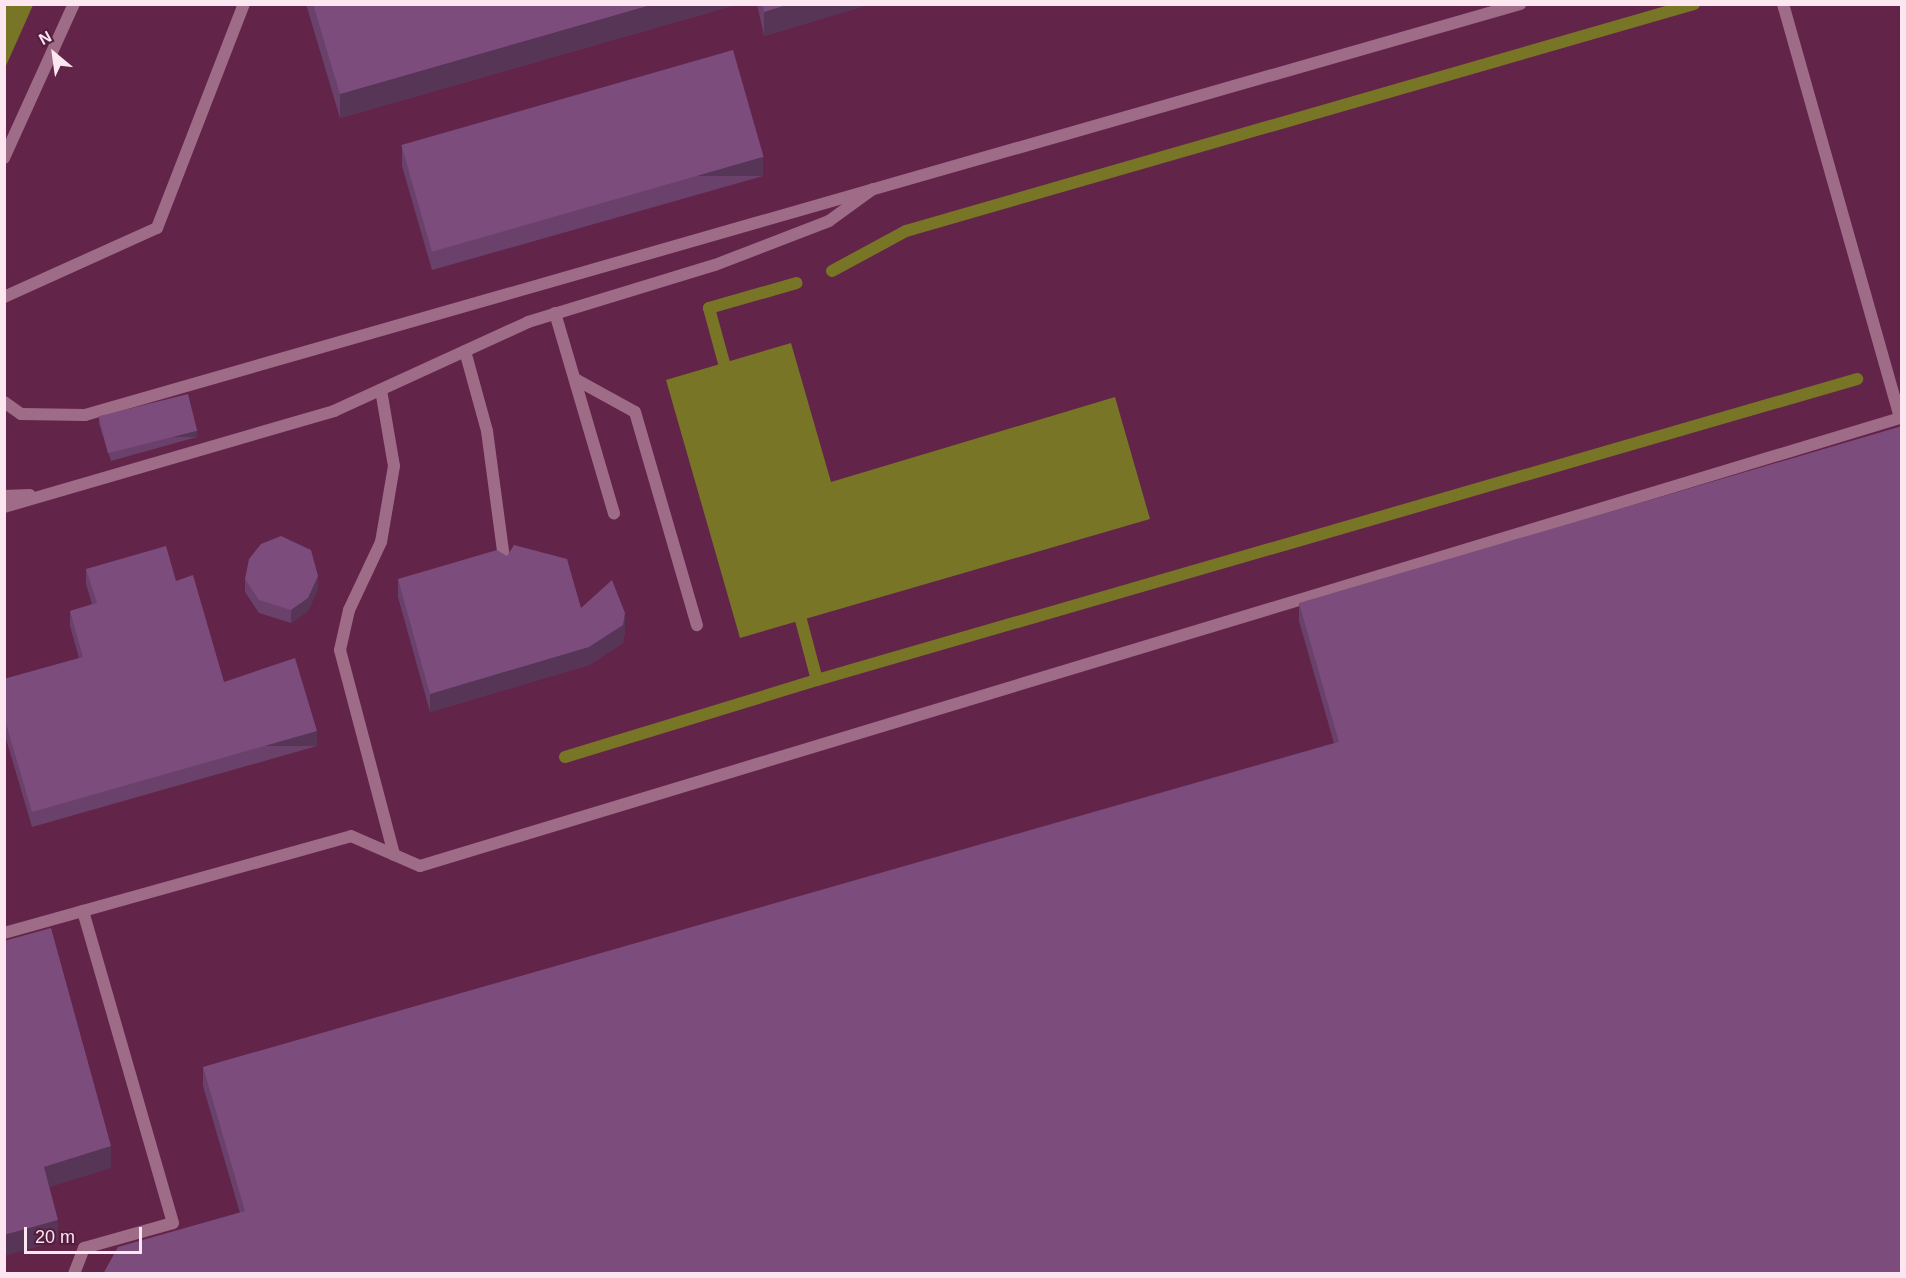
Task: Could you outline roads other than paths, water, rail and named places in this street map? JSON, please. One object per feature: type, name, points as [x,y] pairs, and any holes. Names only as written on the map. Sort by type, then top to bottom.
[{"type":"lane","points":[[4,158],[74,4]]},
{"type":"lane","points":[[4,297],[157,228],[244,4]]},
{"type":"lane","points":[[4,402],[21,414],[85,415],[880,184],[1520,4]]},
{"type":"lane","points":[[1783,4],[1900,418]]},
{"type":"lane","points":[[4,507],[334,411],[555,313],[715,265],[829,221],[880,184]]},
{"type":"lane","points":[[555,313],[614,513]]},
{"type":"lane","points":[[465,351],[487,430],[505,566]]},
{"type":"lane","points":[[575,379],[635,412],[697,625]]},
{"type":"lane","points":[[381,390],[394,466],[381,542],[349,610],[340,650],[394,855]]},
{"type":"lane","points":[[1900,418],[1902,400]]},
{"type":"lane","points":[[4,933],[351,836],[420,866],[1900,418]]},
{"type":"lane","points":[[4,496],[42,495]]},
{"type":"lane","points":[[74,1274],[84,1248],[172,1223],[83,911]]},
{"type":"waterway","points":[[832,271],[906,231],[1694,4]]},
{"type":"waterway","points":[[724,363],[709,308],[797,283]]},
{"type":"waterway","points":[[801,620],[817,680],[1857,379]]},
{"type":"waterway","points":[[565,757],[817,680]]}]
